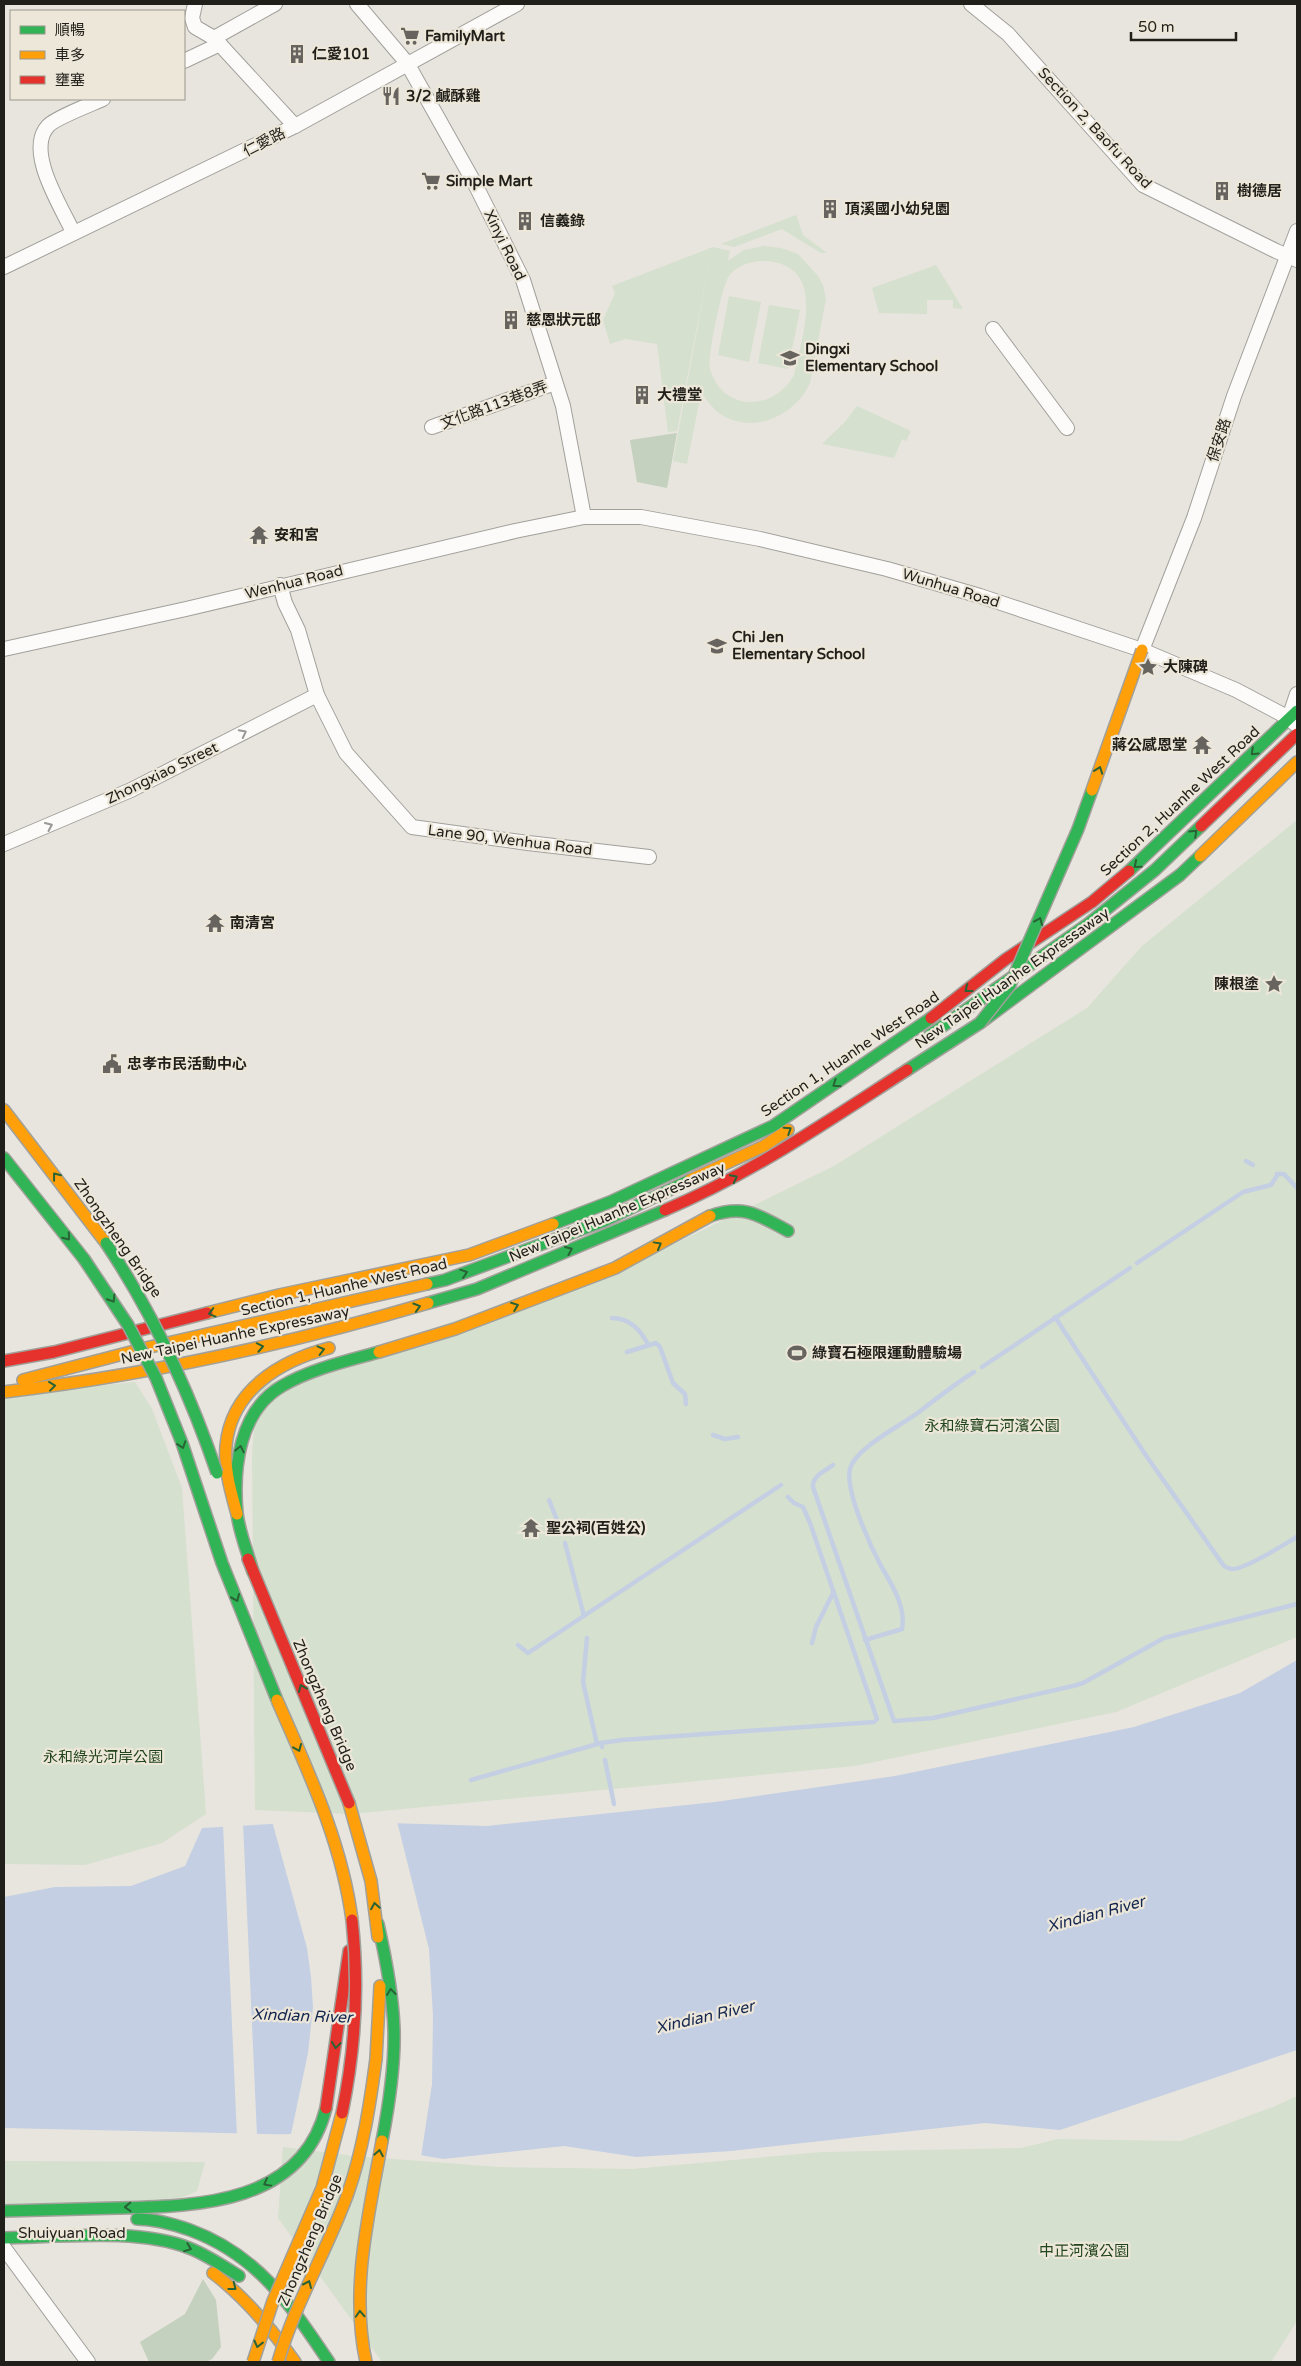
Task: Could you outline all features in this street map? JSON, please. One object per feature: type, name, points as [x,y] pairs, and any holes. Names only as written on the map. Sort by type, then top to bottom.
[{"type":"main road","points":[[980,1023],[1010,985],[1032,936],[1078,829],[1142,650]]},
{"type":"main road","name":"Section 2, Huanhe West Road","points":[[1006,959],[1092,902],[1142,861],[1295,719]]},
{"type":"main road","name":"Section 2, Huanhe West Road","points":[[1019,972],[1088,924],[1155,870],[1297,734]]},
{"type":"main road","name":"New Taipei Huanhe Expressaway","points":[[4,1392],[86,1382],[291,1341],[355,1325],[477,1289],[703,1194],[766,1161],[980,1023],[1180,875],[1297,762]]},
{"type":"main road","name":"Section 1, Huanhe West Road","points":[[4,1361],[100,1340],[279,1295],[469,1255],[610,1202],[773,1126],[932,1017],[1006,959]]},
{"type":"main road","name":"Section 1, Huanhe West Road","points":[[922,1041],[1019,972]]},
{"type":"main road","name":"Zhongzheng Bridge","points":[[4,1110],[106,1243],[147,1305],[173,1357],[197,1415],[253,1572],[342,1781],[359,1832],[371,1880],[378,1924],[380,1976],[376,2059],[365,2133],[350,2189],[293,2317],[278,2362]]},
{"type":"main road","name":"Section 1, Huanhe West Road","points":[[4,1384],[150,1347],[380,1296],[454,1277],[604,1221],[764,1146],[803,1120]]},
{"type":"main road","name":"Zhongzheng Bridge","points":[[4,1158],[84,1259],[121,1314],[164,1395],[229,1583],[335,1842],[345,1879],[352,1927],[355,1974],[351,2049],[341,2116],[323,2185],[266,2317],[254,2362]]},
{"type":"main road","points":[[452,1308],[640,1232],[703,1194]]},
{"type":"main road","points":[[237,1514],[237,1471],[240,1445],[248,1423],[264,1401],[281,1386],[319,1370],[455,1329],[615,1268],[709,1217],[728,1210],[752,1212],[788,1231]]},
{"type":"main road","points":[[253,1572],[227,1473],[226,1446],[231,1419],[246,1396],[284,1364],[313,1352],[340,1346]]},
{"type":"main road","points":[[366,2362],[361,2343],[359,2297],[363,2250],[385,2117],[394,2045],[393,2009],[388,1970],[378,1924]]},
{"type":"main road","points":[[4,2211],[201,2204],[239,2196],[278,2177],[292,2166],[316,2135],[324,2117],[332,2081],[352,1927]]},
{"type":"main road","points":[[4,2223],[141,2218],[168,2223],[208,2236],[239,2253],[275,2285],[329,2362]]},
{"type":"main road","points":[[4,2238],[141,2242],[188,2247],[211,2258],[246,2281]]},
{"type":"main road","points":[[141,2242],[193,2262],[235,2288],[253,2305],[295,2362]]},
{"type":"main road","name":"Shuiyuan Road","points":[[121,2248],[141,2242]]},
{"type":"main road","name":"Shuiyuan Road","points":[[4,2248],[62,2248]]},
{"type":"main road","points":[[263,2297],[297,2342]]},
{"type":"street","points":[[195,4],[192,18],[196,27],[217,41],[295,126]]},
{"type":"street","points":[[185,60],[275,4]]},
{"type":"street","name":"Xinyi Road","points":[[357,4],[407,63],[475,184],[523,280],[563,406],[584,517]]},
{"type":"street","name":"仁愛路","points":[[4,267],[295,126],[407,63],[518,4]]},
{"type":"street","name":"Section 2, Baofu Road","points":[[972,4],[1008,34],[1143,185],[1293,258]]},
{"type":"street","points":[[73,232],[43,168],[39,146],[49,124],[101,100]]},
{"type":"street","name":"保安路","points":[[1142,650],[1194,518],[1234,396],[1293,258],[1297,231]]},
{"type":"street","points":[[993,329],[1067,428]]},
{"type":"street","name":"文化路113巷8弄","points":[[432,427],[555,383]]},
{"type":"street","name":"Wunhua Road","points":[[584,517],[640,517],[760,539],[887,568],[980,596],[1142,650],[1236,690],[1295,719]]},
{"type":"street","name":"Wenhua Road","points":[[4,649],[186,609],[515,531],[584,517]]},
{"type":"street","name":"Lane 90, Wenhua Road","points":[[280,586],[285,603],[298,630],[317,695],[346,753],[412,826],[528,843],[649,857]]},
{"type":"street","points":[[1295,719],[1297,694]]},
{"type":"street","name":"Zhongxiao Street","points":[[4,844],[131,790],[317,695]]},
{"type":"street","points":[[4,2248],[88,2362]]},
{"type":"green space","points":[[796,215],[803,235],[827,253],[821,253],[782,229],[734,247],[721,244]]},
{"type":"green space","points":[[764,246],[781,248],[798,254],[818,276],[823,285],[826,299],[810,383],[794,405],[771,419],[758,422],[745,423],[732,420],[716,411],[701,393],[687,464],[673,461],[712,248],[677,431],[668,432],[657,344],[625,339],[610,344],[603,320],[615,293],[612,286],[713,247],[730,251],[728,261],[744,250]],"holes":[[[759,261],[781,264],[795,272],[803,286],[806,302],[802,339],[794,375],[785,387],[774,396],[762,401],[749,402],[737,400],[725,393],[716,383],[710,369],[713,338],[726,282],[738,267],[746,264]]]},
{"type":"green space","points":[[936,265],[963,309],[953,308],[953,300],[927,300],[927,314],[879,313],[872,288]]},
{"type":"green space","points":[[729,296],[761,302],[749,362],[718,355]]},
{"type":"green space","points":[[769,305],[800,310],[788,369],[758,363]]},
{"type":"green space","points":[[857,406],[911,431],[906,441],[902,439],[894,458],[822,444],[845,422]]},
{"type":"green space","points":[[677,433],[667,488],[637,482],[630,440]]},
{"type":"green space","name":"永和綠寶石河濱公園","points":[[1297,820],[1297,1637],[1116,1712],[855,1766],[351,1814],[255,1810],[252,1453],[258,1387],[654,1254],[834,1166],[1087,1008],[1142,946]]},
{"type":"green space","name":"永和綠光河岸公園","points":[[135,1382],[152,1409],[182,1488],[206,1814],[162,1843],[85,1865],[4,1864],[4,1395]]},
{"type":"green space","name":"中正河濱公園","points":[[1297,2096],[1297,2321],[1271,2362],[382,2362],[278,2218],[283,2147],[354,2156],[499,2167],[632,2169],[822,2152],[1021,2148],[1058,2139],[1181,2141],[1273,2107]]},
{"type":"green space","points":[[4,2161],[205,2162],[197,2191],[167,2204],[4,2206]]},
{"type":"green space","points":[[203,2279],[216,2300],[221,2347],[212,2359],[206,2362],[149,2362],[140,2342],[185,2314]]},
{"type":"water","name":"Xindian River","points":[[1297,1660],[1297,2050],[1060,2130],[985,2123],[731,2151],[636,2157],[564,2146],[443,2159],[305,2135],[4,2128],[4,1897],[55,1887],[131,1886],[185,1866],[202,1828],[324,1821],[487,1826],[715,1802],[895,1776],[1134,1727],[1240,1693]]},
{"type":"pier","points":[[324,1818],[397,1821],[429,1949],[433,2016],[432,2084],[421,2157],[305,2138],[237,2136],[223,1825],[243,1823],[257,2136],[291,2134],[308,2053],[313,2007],[307,1948],[272,1821]]},
{"type":"waterway","points":[[1246,1161],[1253,1165]]},
{"type":"waterway","points":[[1277,1174],[1284,1174],[1297,1188]]},
{"type":"waterway","points":[[1137,1263],[1243,1192],[1271,1185],[1278,1174]]},
{"type":"waterway","points":[[982,1367],[1130,1268]]},
{"type":"waterway","points":[[1055,1317],[1147,1457],[1224,1566],[1232,1569],[1246,1565],[1297,1537]]},
{"type":"waterway","points":[[612,1318],[624,1320],[634,1326],[648,1344]]},
{"type":"waterway","points":[[627,1352],[656,1343],[660,1347],[673,1383],[685,1394],[686,1404]]},
{"type":"waterway","points":[[865,1640],[902,1629],[903,1620],[894,1588],[876,1557],[855,1504],[849,1479],[850,1469],[860,1453],[870,1445],[974,1372]]},
{"type":"waterway","points":[[713,1435],[725,1439],[738,1437]]},
{"type":"waterway","points":[[833,1465],[817,1477],[813,1487],[894,1721],[933,1718],[1073,1686],[1083,1683],[1164,1638],[1297,1604]]},
{"type":"waterway","points":[[518,1645],[528,1653],[781,1485]]},
{"type":"waterway","points":[[601,1743],[874,1722],[877,1719],[810,1523],[803,1507],[794,1503],[788,1497]]},
{"type":"waterway","points":[[549,1500],[557,1520]]},
{"type":"waterway","points":[[565,1543],[584,1616]]},
{"type":"waterway","points":[[812,1643],[816,1627],[833,1593]]},
{"type":"waterway","points":[[587,1638],[583,1682],[597,1744]]},
{"type":"waterway","points":[[471,1780],[601,1743],[602,1747]]},
{"type":"waterway","points":[[605,1760],[614,1804]]},
{"type":"traffic: fast","points":[[1129,871],[1297,711]]},
{"type":"traffic: fast","points":[[980,1023],[1010,985],[1078,829],[1092,790]]},
{"type":"traffic: fast","points":[[930,1035],[1088,924],[1155,870],[1201,826]]},
{"type":"traffic: fast","points":[[907,1070],[980,1023],[1180,875],[1200,856]]},
{"type":"traffic: fast","points":[[553,1224],[610,1202],[773,1126],[931,1018]]},
{"type":"traffic: fast","points":[[4,1158],[84,1259]]},
{"type":"traffic: fast","points":[[427,1284],[445,1280],[604,1221],[690,1180]]},
{"type":"traffic: fast","points":[[428,1303],[477,1289],[665,1210]]},
{"type":"traffic: fast","points":[[710,1216],[742,1211],[759,1216],[788,1231]]},
{"type":"traffic: fast","points":[[106,1243],[140,1298],[169,1354],[195,1413],[217,1473]]},
{"type":"traffic: fast","points":[[84,1259],[128,1325],[156,1378],[182,1443],[222,1563],[277,1700]]},
{"type":"traffic: fast","points":[[253,1572],[238,1520],[236,1478],[242,1442],[256,1410],[268,1397],[293,1380],[329,1366],[379,1352]]},
{"type":"traffic: fast","points":[[378,1924],[389,1977],[394,2030],[391,2086],[382,2141]]},
{"type":"traffic: fast","points":[[4,2211],[181,2205],[213,2201],[243,2193],[271,2181],[295,2164],[313,2140],[326,2108]]},
{"type":"traffic: fast","points":[[137,2219],[164,2222],[190,2230],[214,2240],[254,2267],[286,2301],[329,2362]]},
{"type":"traffic: fast","points":[[4,2238],[73,2235],[147,2238],[189,2248],[209,2257],[239,2276]]},
{"type":"traffic: slow","points":[[1092,790],[1142,650]]},
{"type":"traffic: slow","points":[[1200,856],[1297,762]]},
{"type":"traffic: slow","points":[[4,1110],[106,1243]]},
{"type":"traffic: slow","points":[[690,1180],[764,1146],[788,1130]]},
{"type":"traffic: slow","points":[[379,1352],[455,1329],[615,1268],[710,1216]]},
{"type":"traffic: slow","points":[[207,1313],[279,1295],[469,1255],[553,1224]]},
{"type":"traffic: slow","points":[[23,1380],[150,1347],[427,1284]]},
{"type":"traffic: slow","points":[[4,1392],[111,1377],[218,1356],[323,1332],[428,1303]]},
{"type":"traffic: slow","points":[[237,1514],[228,1480],[226,1463],[226,1446],[230,1426],[237,1409],[248,1394],[276,1370],[293,1361],[329,1348]]},
{"type":"traffic: slow","points":[[277,1700],[312,1780],[332,1835],[347,1891],[352,1920]]},
{"type":"traffic: slow","points":[[349,1803],[371,1881],[378,1937]]},
{"type":"traffic: slow","points":[[376,2059],[380,1986]]},
{"type":"traffic: slow","points":[[278,2362],[293,2319],[331,2236],[348,2193],[365,2127],[376,2059]]},
{"type":"traffic: slow","points":[[253,2362],[273,2301],[322,2188],[342,2113]]},
{"type":"traffic: slow","points":[[366,2362],[360,2307],[363,2251],[382,2141]]},
{"type":"traffic: slow","points":[[213,2273],[257,2314],[295,2362]]},
{"type":"traffic: jam","points":[[1201,826],[1297,734]]},
{"type":"traffic: jam","points":[[931,1018],[1006,959],[1092,902],[1129,871]]},
{"type":"traffic: jam","points":[[665,1210],[729,1180],[759,1163],[907,1070]]},
{"type":"traffic: jam","points":[[4,1361],[54,1352],[207,1313]]},
{"type":"traffic: jam","points":[[248,1559],[349,1803]]},
{"type":"traffic: jam","points":[[342,2113],[353,2041],[355,1968],[352,1920]]},
{"type":"traffic: jam","points":[[326,2108],[349,1951]]},
{"type":"place","name":"FamilyMart","points":[[410,36]]},
{"type":"place","name":"仁愛101","points":[[297,54]]},
{"type":"place","name":"3/2 鹹酥雞","points":[[391,96]]},
{"type":"place","name":"Simple Mart","points":[[431,181]]},
{"type":"place","name":"樹德居","points":[[1222,191]]},
{"type":"place","name":"頂溪國小幼兒園","points":[[830,209]]},
{"type":"place","name":"信義錄","points":[[525,221]]},
{"type":"place","name":"慈恩狀元邸","points":[[511,320]]},
{"type":"place","name":"Dingxi Elementary School","points":[[790,358]]},
{"type":"place","name":"大禮堂","points":[[642,395]]},
{"type":"place","name":"安和宮","points":[[259,535]]},
{"type":"place","name":"Chi Jen Elementary School","points":[[717,646]]},
{"type":"place","name":"大陳碑","points":[[1148,667]]},
{"type":"place","name":"蔣公感恩堂","points":[[1202,745]]},
{"type":"place","name":"南清宮","points":[[215,923]]},
{"type":"place","name":"陳根塗","points":[[1274,984]]},
{"type":"place","name":"忠孝市民活動中心","points":[[112,1064]]},
{"type":"place","name":"綠寶石極限運動體驗場","points":[[797,1353]]},
{"type":"place","name":"聖公祠(百姓公)","points":[[531,1528]]}]
